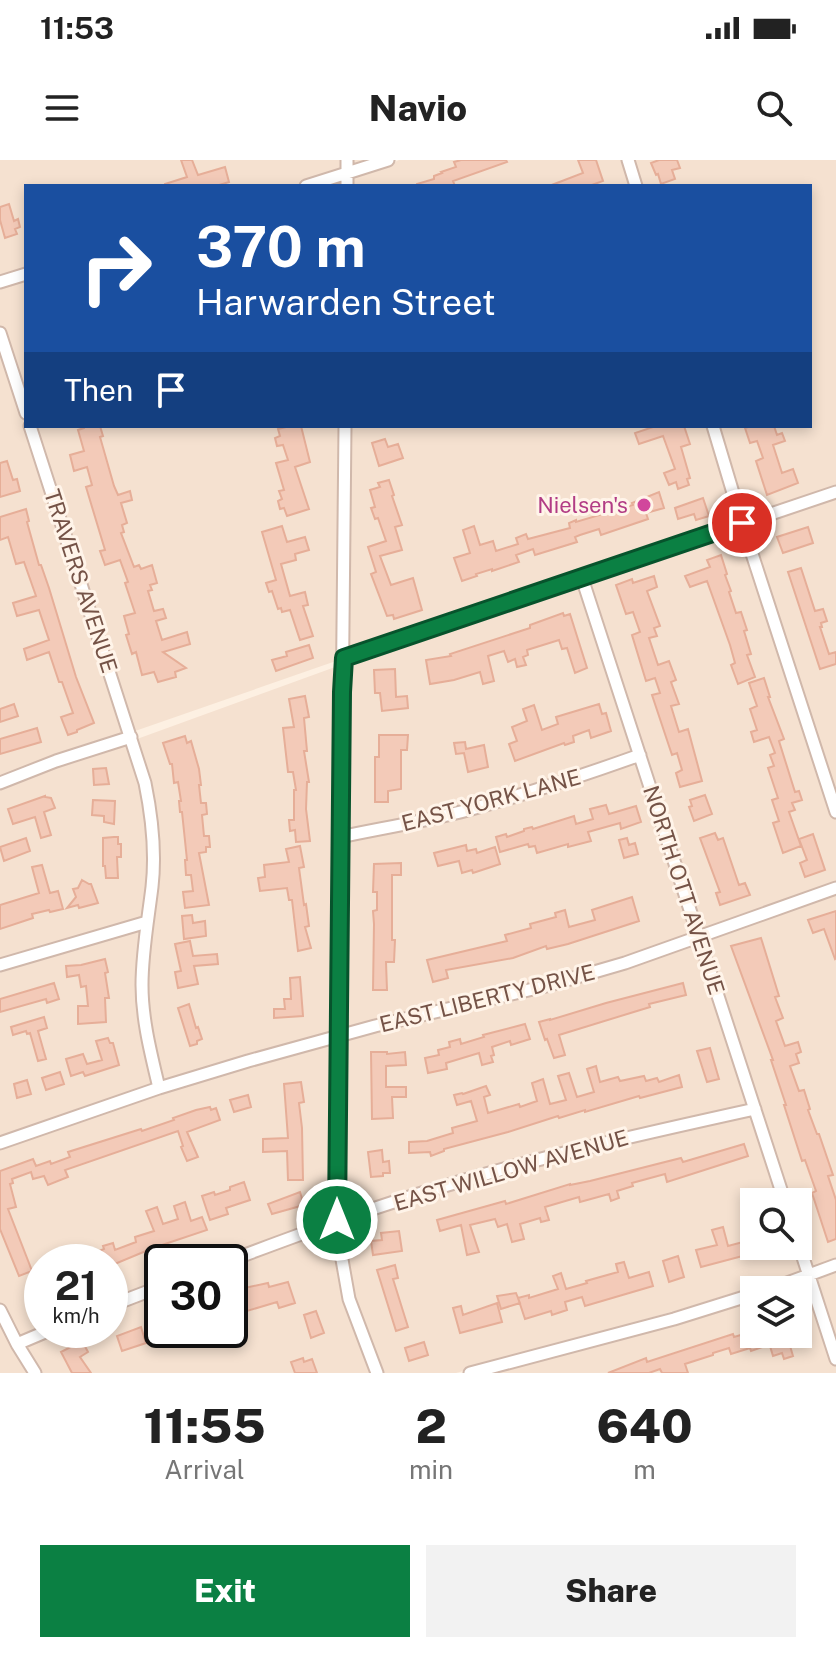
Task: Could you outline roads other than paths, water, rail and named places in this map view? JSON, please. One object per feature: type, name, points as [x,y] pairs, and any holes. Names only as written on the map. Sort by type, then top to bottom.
[{"type":"street","points":[[347,160],[347,180]]},
{"type":"street","points":[[320,184],[347,180],[388,160]]},
{"type":"street","points":[[628,160],[635,184]]},
{"type":"street","points":[[0,282],[24,275]]},
{"type":"street","points":[[0,333],[24,407]]},
{"type":"street","name":"TRAVERS AVENUE","points":[[31,428],[145,783],[152,827],[153,866],[143,954],[143,1002],[148,1043],[159,1088]]},
{"type":"street","points":[[345,428],[337,1220],[349,1299],[377,1373]]},
{"type":"street","points":[[714,428],[836,812]]},
{"type":"street","points":[[344,658],[836,492]]},
{"type":"street","name":"NORTH OTT AVENUE","points":[[582,578],[780,1188]]},
{"type":"street","points":[[0,783],[131,737]]},
{"type":"street","name":"EAST YORK LANE","points":[[340,837],[498,802],[640,755]]},
{"type":"street","name":"EAST LIBERTY DRIVE","points":[[0,1143],[159,1088],[338,1035],[546,986],[625,963],[836,888]]},
{"type":"street","points":[[0,965],[147,922]]},
{"type":"street","name":"EAST WILLOW AVENUE","points":[[248,1254],[337,1220],[457,1182],[548,1157],[755,1109]]},
{"type":"street","points":[[804,1260],[836,1359]]},
{"type":"street","points":[[809,1275],[836,1265]]},
{"type":"street","points":[[470,1373],[740,1298]]},
{"type":"street","points":[[0,1310],[35,1373]]},
{"type":"street","points":[[17,1344],[24,1341]]},
{"type":"place","name":"Nielsen's","points":[[644,505]]}]
